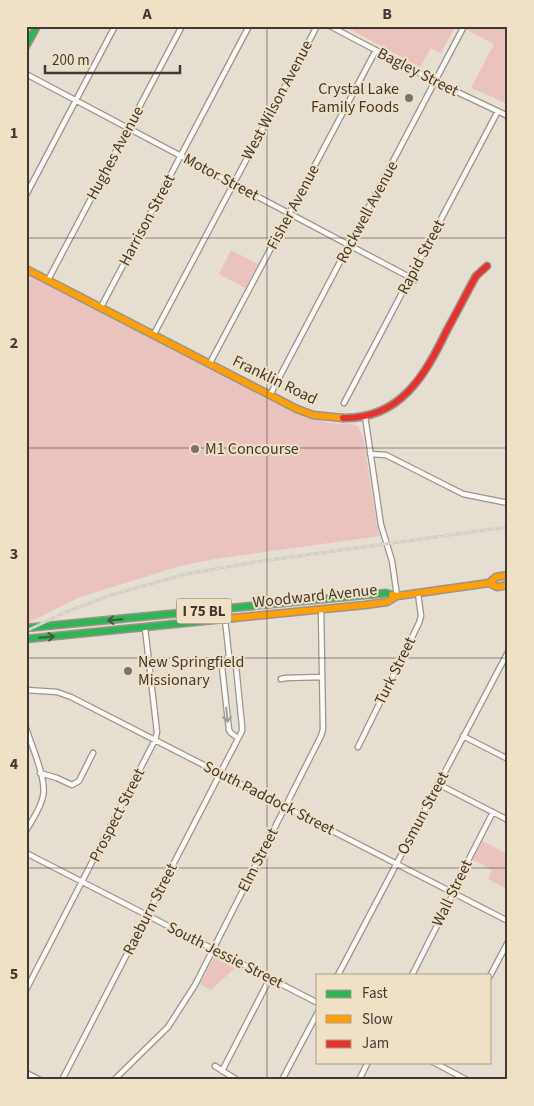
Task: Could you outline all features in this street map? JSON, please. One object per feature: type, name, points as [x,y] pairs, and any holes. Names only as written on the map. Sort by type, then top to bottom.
[{"type":"main road","points":[[26,46],[37,26]]},
{"type":"main road","name":"Franklin Road","points":[[26,268],[302,411],[319,416],[342,419],[365,416],[382,410],[396,402],[419,381],[428,368],[476,276],[487,266]]},
{"type":"main road","name":"Woodward Avenue","points":[[27,639],[387,602],[397,596],[489,583],[496,577],[508,575]]},
{"type":"main road","name":"Woodward Avenue","points":[[489,583],[497,587],[508,585]]},
{"type":"main road","name":"Woodward Avenue","points":[[26,628],[386,593],[397,596]]},
{"type":"main road","points":[[225,619],[229,615],[261,612],[264,609],[261,605]]},
{"type":"main road","points":[[145,628],[142,626],[143,622],[194,617],[202,611]]},
{"type":"street","points":[[26,195],[115,26]]},
{"type":"street","name":"Hughes Avenue","points":[[48,280],[182,26]]},
{"type":"street","name":"Harrison Street","points":[[101,307],[250,26]]},
{"type":"street","name":"West Wilson Avenue","points":[[154,334],[317,26]]},
{"type":"street","name":"Bagley Street","points":[[330,26],[436,82],[508,116]]},
{"type":"street","name":"Rockwell Avenue","points":[[270,395],[463,28]]},
{"type":"street","name":"Fisher Avenue","points":[[210,363],[376,50]]},
{"type":"street","name":"Motor Street","points":[[26,74],[412,279]]},
{"type":"street","name":"Rapid Street","points":[[344,403],[412,279],[498,111]]},
{"type":"street","points":[[365,416],[381,525],[392,561],[397,596]]},
{"type":"street","points":[[370,454],[386,455],[463,494],[508,503]]},
{"type":"street","name":"Turk Street","points":[[358,747],[419,623],[421,613],[418,593]]},
{"type":"street","name":"Elm Street","points":[[114,1080],[171,1022],[197,981],[322,734],[321,609]]},
{"type":"street","name":"Raeburn Street","points":[[62,1080],[238,738],[242,726],[236,666],[229,656],[225,619]]},
{"type":"street","name":"Prospect Street","points":[[26,990],[155,740],[157,732],[145,628]]},
{"type":"street","name":"Osmun Street","points":[[339,974],[508,652]]},
{"type":"street","name":"Raeburn Street","points":[[229,656],[222,667],[229,730],[231,734],[238,738]]},
{"type":"street","points":[[280,679],[322,677]]},
{"type":"street","name":"South Paddock Street","points":[[26,690],[54,691],[66,694],[508,921]]},
{"type":"street","points":[[26,728],[44,787],[42,799],[26,831]]},
{"type":"street","points":[[463,736],[508,759]]},
{"type":"street","points":[[26,751],[32,748]]},
{"type":"street","points":[[40,773],[57,778],[72,786],[79,781],[93,754]]},
{"type":"street","points":[[438,784],[508,820]]},
{"type":"street","name":"Wall Street","points":[[412,974],[493,812]]},
{"type":"street","name":"South Jessie Street","points":[[26,853],[316,1002]]},
{"type":"street","points":[[491,974],[508,942]]},
{"type":"street","points":[[222,1071],[270,978]]},
{"type":"street","points":[[282,1080],[316,1016]]},
{"type":"street","points":[[359,1080],[367,1064]]},
{"type":"street","points":[[437,1064],[467,1080]]},
{"type":"street","points":[[444,1068],[446,1064]]},
{"type":"street","points":[[215,1066],[237,1080]]},
{"type":"street","points":[[26,1073],[40,1080]]},
{"type":"shaded area","points":[[344,26],[457,26],[441,53],[431,48],[420,67]]},
{"type":"shaded area","points":[[460,26],[508,26],[508,104],[471,88],[494,44]]},
{"type":"shaded area","points":[[231,250],[258,264],[245,288],[219,274]]},
{"type":"shaded area","name":"M1 Concourse","points":[[26,271],[303,415],[328,423],[358,426],[363,437],[380,536],[215,559],[180,566],[80,597],[26,624]]},
{"type":"shaded area","points":[[482,841],[508,854],[508,890],[488,879],[492,870],[473,860]]},
{"type":"shaded area","points":[[214,957],[235,968],[211,990],[200,984]]},
{"type":"railway","points":[[26,631],[66,612],[111,595],[186,574],[255,562],[508,527]]},
{"type":"traffic: fast","points":[[26,46],[37,26]]},
{"type":"traffic: fast","points":[[26,628],[386,593],[392,595]]},
{"type":"traffic: fast","points":[[26,639],[234,618]]},
{"type":"traffic: slow","points":[[26,269],[297,409],[313,415],[343,418]]},
{"type":"traffic: slow","points":[[392,595],[397,596],[489,583],[496,577],[508,575]]},
{"type":"traffic: slow","points":[[489,583],[497,587],[508,585]]},
{"type":"traffic: slow","points":[[234,618],[365,605],[387,602],[397,596]]},
{"type":"traffic: jam","points":[[343,418],[363,416],[381,411],[396,402],[408,391],[430,363],[476,276],[487,266]]},
{"type":"place","name":"Crystal Lake Family Foods","points":[[409,98]]},
{"type":"place","name":"M1 Concourse","points":[[195,449]]},
{"type":"place","name":"New Springfield Missionary","points":[[128,671]]}]
